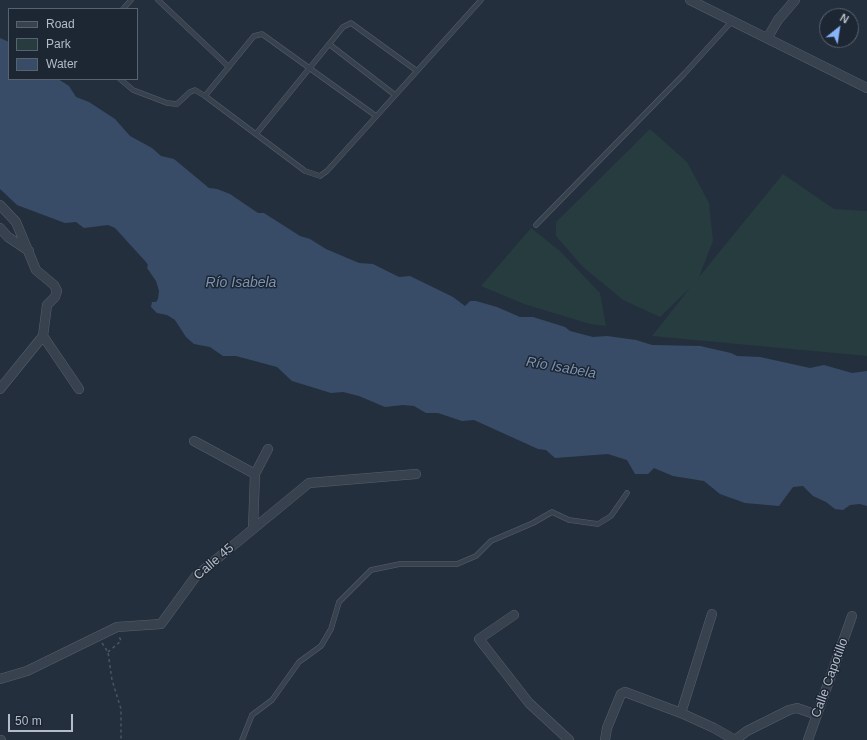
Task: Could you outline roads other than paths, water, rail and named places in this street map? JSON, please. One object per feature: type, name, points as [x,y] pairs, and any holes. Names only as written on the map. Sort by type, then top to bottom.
[{"type":"street","points":[[690,0],[768,37],[867,88]]},
{"type":"street","points":[[768,37],[778,20],[795,0]]},
{"type":"street","points":[[0,205],[16,222],[36,270],[54,286],[57,291],[55,297],[47,305],[43,336],[0,389]]},
{"type":"street","points":[[0,228],[8,237],[29,251]]},
{"type":"street","points":[[43,336],[79,389]]},
{"type":"street","points":[[194,441],[255,474]]},
{"type":"street","points":[[253,529],[255,474],[268,449]]},
{"type":"street","name":"Calle 45","points":[[0,680],[27,671],[117,627],[161,624],[196,576],[309,483],[416,474]]},
{"type":"street","points":[[680,713],[712,614]]},
{"type":"street","points":[[514,615],[479,639],[529,703],[569,740]]},
{"type":"street","name":"Calle Capotillo","points":[[808,740],[852,616]]},
{"type":"street","points":[[605,740],[607,728],[623,692],[655,702],[714,728],[735,740],[747,731],[789,710],[797,708],[817,715]]},
{"type":"lane","points":[[124,8],[131,0]]},
{"type":"lane","points":[[158,0],[229,67]]},
{"type":"lane","points":[[121,80],[133,90],[167,104],[177,104],[190,92],[195,90],[206,96],[305,171],[320,176],[327,171],[480,0]]},
{"type":"lane","points":[[536,225],[685,73],[733,20]]},
{"type":"lane","points":[[256,134],[343,27],[351,23],[417,71]]},
{"type":"lane","points":[[206,96],[254,36],[262,34],[376,116]]},
{"type":"lane","points":[[329,44],[395,95]]},
{"type":"lane","points":[[242,740],[252,715],[272,700],[299,662],[321,646],[331,629],[338,602],[371,570],[400,564],[457,564],[476,556],[491,541],[533,523],[552,512],[570,520],[598,524],[611,516],[627,493]]},
{"type":"water","name":"Río Isabela","points":[[0,38],[8,42],[8,80],[60,80],[69,86],[76,97],[89,102],[115,119],[130,136],[152,148],[161,156],[174,159],[209,188],[217,189],[230,194],[258,213],[264,213],[300,236],[310,239],[326,249],[359,263],[373,264],[399,277],[410,276],[453,297],[465,306],[470,301],[476,301],[497,307],[520,317],[533,317],[565,327],[570,331],[593,337],[607,336],[636,340],[652,345],[700,346],[731,353],[737,356],[760,357],[810,368],[824,365],[852,373],[867,371],[867,506],[860,504],[850,505],[843,510],[835,509],[826,502],[813,496],[803,486],[793,487],[779,506],[745,503],[720,494],[704,481],[673,476],[654,468],[648,474],[635,474],[627,460],[608,454],[555,458],[546,450],[538,449],[474,420],[462,421],[438,413],[426,413],[414,406],[403,405],[385,407],[359,396],[343,392],[331,393],[292,381],[277,367],[236,356],[223,356],[210,347],[194,344],[186,337],[175,320],[167,315],[157,313],[151,307],[152,302],[156,302],[158,299],[159,291],[156,281],[147,268],[148,265],[146,262],[115,228],[108,225],[84,228],[76,222],[65,223],[17,205],[0,189]]}]
